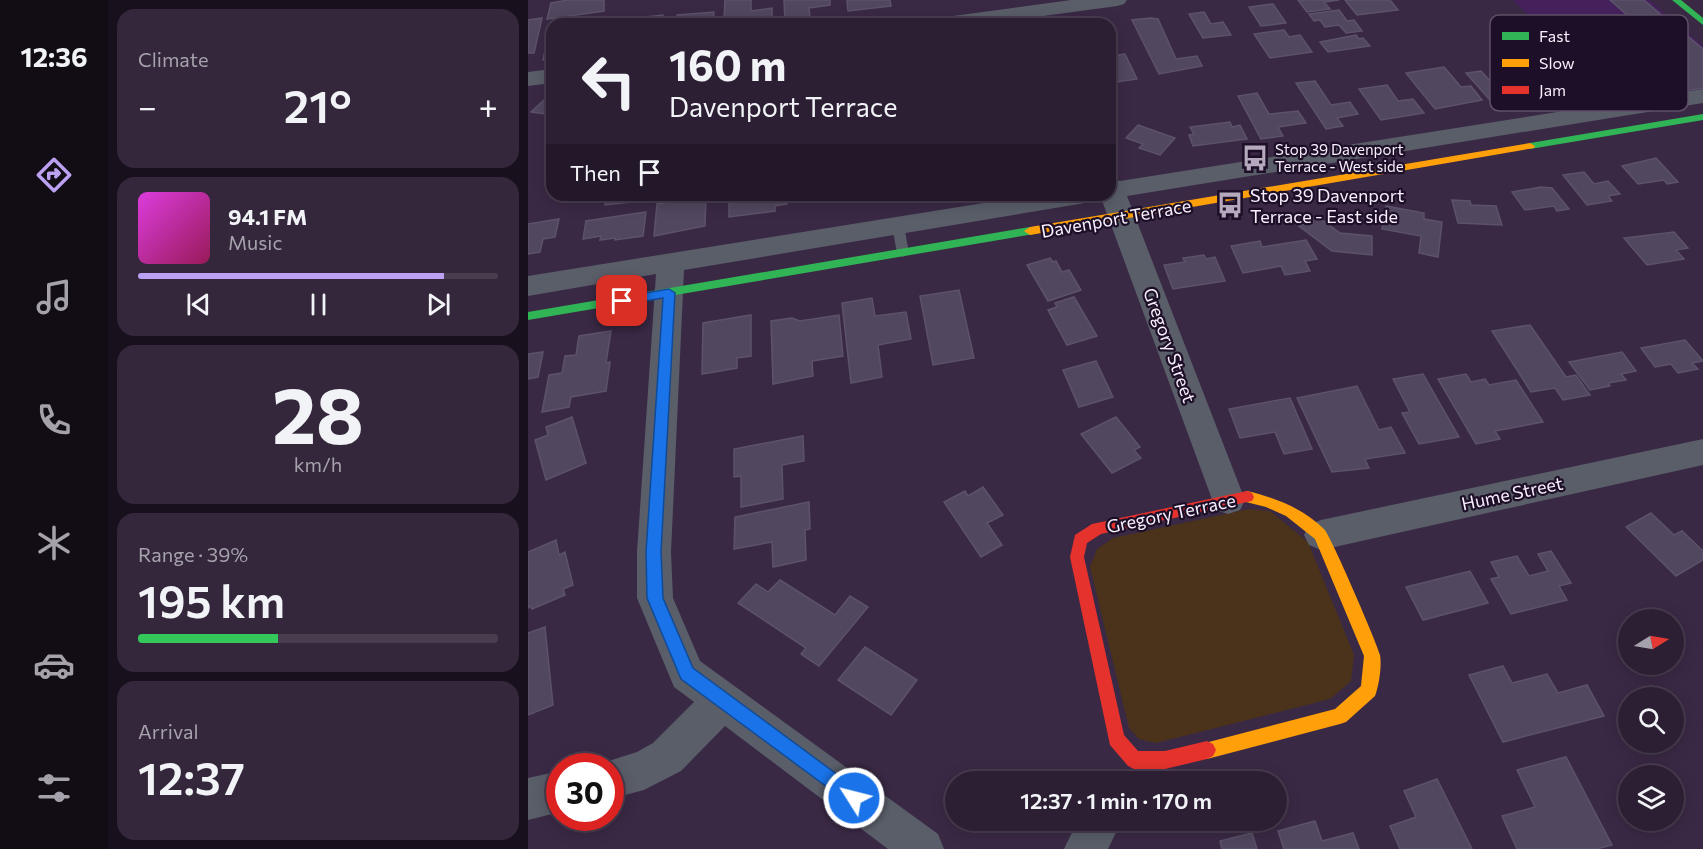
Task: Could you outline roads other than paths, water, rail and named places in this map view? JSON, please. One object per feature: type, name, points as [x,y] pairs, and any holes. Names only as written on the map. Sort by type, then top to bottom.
[{"type":"street","points":[[988,18],[1117,0]]},
{"type":"street","points":[[528,79],[546,77]]},
{"type":"street","name":"Davenport Terrace","points":[[1688,99],[1703,96]]},
{"type":"street","name":"Davenport Terrace","points":[[1116,195],[1614,111]]},
{"type":"street","name":"Davenport Terrace","points":[[1116,195],[1703,117]]},
{"type":"street","name":"Davenport Terrace","points":[[528,316],[670,278],[898,226],[1073,201]]},
{"type":"street","name":"Davenport Terrace","points":[[528,286],[670,278],[903,253],[1090,201]]},
{"type":"street","name":"Gregory Street","points":[[1110,201],[1228,500]]},
{"type":"street","points":[[670,278],[654,552],[655,598],[687,674],[923,849]]},
{"type":"street","name":"Hume Street","points":[[1321,535],[1703,452]]},
{"type":"street","name":"Gregory Terrace","points":[[1247,497],[1268,502],[1291,512],[1321,535],[1372,656],[1369,690],[1340,716],[1128,771],[1116,739],[1077,557],[1080,540],[1097,528],[1247,497]]},
{"type":"street","points":[[624,775],[644,770],[667,757],[723,701]]},
{"type":"street","points":[[528,799],[546,794]]},
{"type":"street","points":[[1085,849],[1095,831]]},
{"type":"lane","points":[[898,226],[903,253]]},
{"type":"place","name":"Stop 39 Davenport Terrace - West side","points":[[1255,158]]},
{"type":"place","name":"Stop 39 Davenport Terrace - East side","points":[[1230,205]]}]
